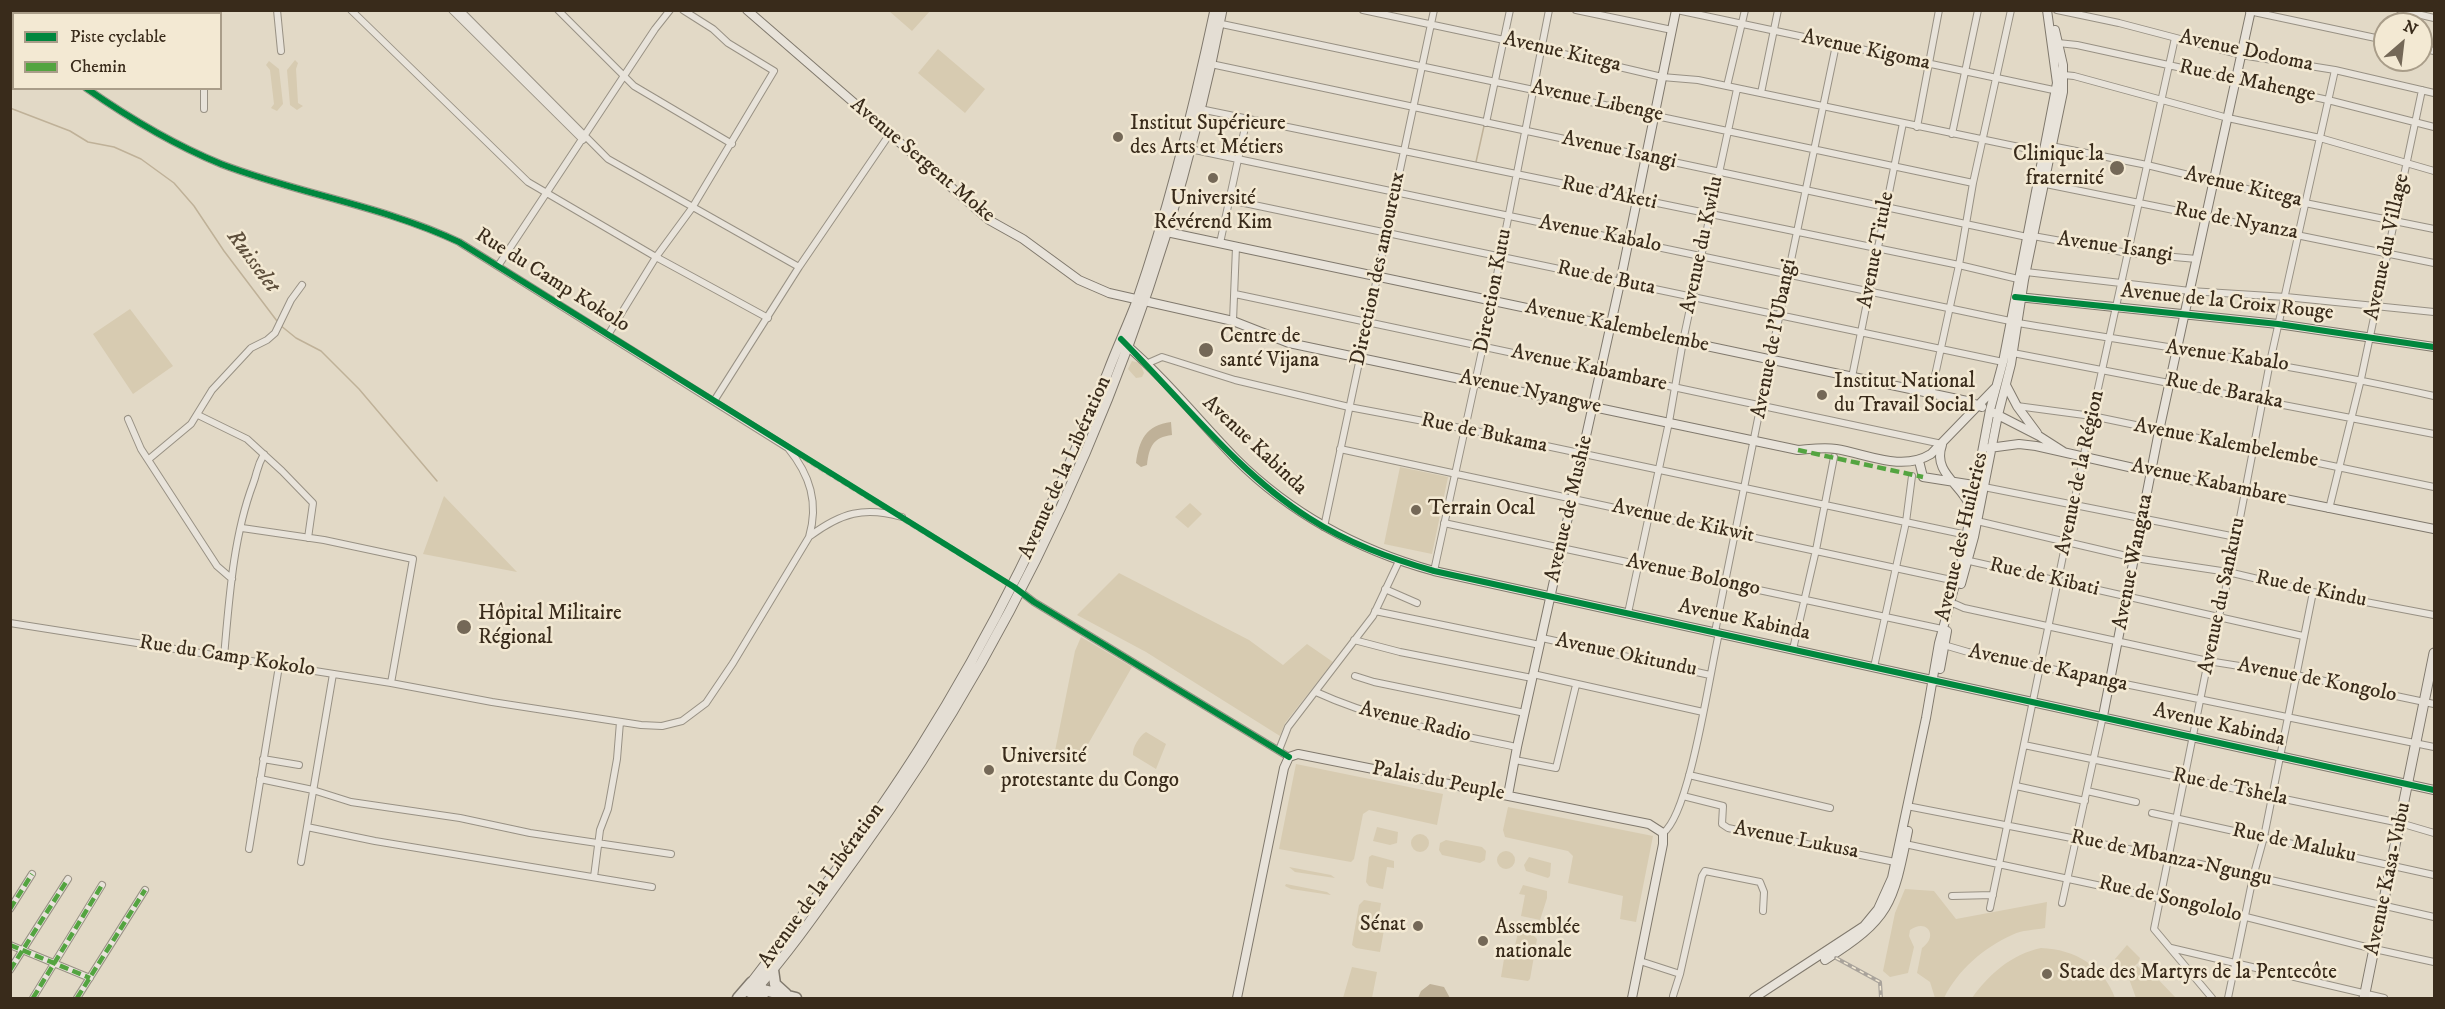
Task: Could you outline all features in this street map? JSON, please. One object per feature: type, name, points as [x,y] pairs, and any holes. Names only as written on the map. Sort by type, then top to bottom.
[{"type":"highway","points":[[773,970],[775,984],[794,998]]},
{"type":"highway","points":[[749,992],[794,998]]},
{"type":"highway","points":[[749,992],[763,999]]},
{"type":"main road","name":"Avenue de la Libération","points":[[749,992],[773,970],[838,884],[900,793],[959,700],[1063,502],[1141,301],[1190,149],[1211,64],[1216,22],[1215,10]]},
{"type":"main road","name":"Avenue de la Libération","points":[[1163,232],[1183,145],[1216,22],[1222,10]]},
{"type":"main road","name":"Avenue de la Libération","points":[[749,992],[862,836],[921,746],[980,647],[1012,587],[1073,459],[1124,343]]},
{"type":"main road","name":"Avenue Kasa-Vubu","points":[[2365,997],[2408,784],[2430,703],[2434,653]]},
{"type":"street","points":[[277,10],[281,51]]},
{"type":"street","points":[[351,10],[524,178],[546,194],[768,318]]},
{"type":"street","points":[[452,10],[583,137],[613,162],[799,267]]},
{"type":"street","points":[[460,10],[583,137]]},
{"type":"street","points":[[558,10],[623,77],[641,91],[732,144]]},
{"type":"street","points":[[498,266],[670,10]]},
{"type":"street","points":[[608,335],[656,257],[692,208],[774,71],[728,43],[713,29],[684,10]]},
{"type":"street","name":"Avenue Sergent Moke","points":[[747,10],[994,224],[1023,239],[1079,280],[1110,293],[1141,301]]},
{"type":"street","name":"Avenue Kitega","points":[[1363,10],[1542,48],[1662,77],[1698,80],[2043,152]]},
{"type":"street","name":"Direction des amoureux","points":[[1324,527],[1434,10]]},
{"type":"street","points":[[1486,123],[1510,10]]},
{"type":"street","name":"Direction Kutu","points":[[1434,571],[1466,429],[1549,10]]},
{"type":"street","points":[[1576,10],[1672,30]]},
{"type":"street","name":"Avenue de Mushie","points":[[1508,795],[1620,283],[1676,10]]},
{"type":"street","name":"Avenue Kigoma","points":[[1676,10],[2059,91]]},
{"type":"street","points":[[1727,86],[1745,10]]},
{"type":"street","points":[[1761,93],[1778,10]]},
{"type":"street","points":[[1917,127],[1939,10]]},
{"type":"street","points":[[1952,134],[1978,10]]},
{"type":"street","points":[[1931,394],[1959,265],[1973,183],[1998,79],[2011,10]]},
{"type":"street","name":"Avenue des Huileries","points":[[2041,183],[2043,152],[2064,75],[2049,10]]},
{"type":"street","name":"Avenue des Huileries","points":[[2018,297],[2018,279],[2051,146],[2059,91],[2049,10]]},
{"type":"street","name":"Avenue Dodoma","points":[[2057,10],[2241,55],[2335,70],[2434,93]]},
{"type":"street","points":[[2400,10],[2434,18]]},
{"type":"street","points":[[2250,11],[2373,37]]},
{"type":"street","name":"Avenue Wangata","points":[[2062,903],[2110,682],[2159,431],[2250,11]]},
{"type":"street","name":"Avenue Libenge","points":[[1216,22],[1814,147],[1973,183]]},
{"type":"street","name":"Avenue de la Région","points":[[1990,908],[2092,416],[2104,370],[2175,38]]},
{"type":"street","name":"Rue de Mahenge","points":[[2058,43],[2328,100],[2434,126]]},
{"type":"street","name":"Avenue de l'Ubangi","points":[[1663,833],[1672,823],[1683,796],[1703,712],[1725,583],[1755,441],[1778,315],[1836,45]]},
{"type":"street","name":"Avenue Isangi","points":[[1211,64],[1965,225],[2128,253],[2196,260]]},
{"type":"street","name":"Avenue du Sankuru","points":[[2212,999],[2154,929],[2208,661],[2246,491],[2278,324],[2286,297],[2335,70]]},
{"type":"street","points":[[2064,75],[2228,118],[2320,138],[2434,171]]},
{"type":"street","name":"Avenue du Kwilu","points":[[1628,613],[1737,89]]},
{"type":"street","name":"Rue du Camp Kokolo","points":[[10,623],[391,682],[492,702],[620,722],[662,726],[682,721],[701,708],[733,663],[809,537],[814,516],[813,492],[807,476],[788,448],[459,242],[406,220],[223,164],[187,149],[126,116],[89,90]]},
{"type":"street","points":[[204,90],[204,109]]},
{"type":"street","name":"Avenue du Village","points":[[2330,509],[2361,379],[2422,90]]},
{"type":"street","name":"Rue d'Aketi","points":[[1200,109],[1637,200],[1710,213],[2018,279]]},
{"type":"street","points":[[1220,243],[1247,118]]},
{"type":"street","name":"Avenue Titule","points":[[1852,377],[1884,208],[1903,123]]},
{"type":"street","points":[[714,401],[799,267],[889,135]]},
{"type":"street","name":"Avenue Kitega","points":[[2051,146],[2147,165],[2305,203],[2434,229]]},
{"type":"street","name":"Avenue Kabalo","points":[[1190,149],[2014,322],[2177,350],[2270,362],[2361,379],[2434,396]]},
{"type":"street","name":"Rue de Nyanza","points":[[2041,183],[2434,262]]},
{"type":"street","name":"Rue de Buta","points":[[1230,200],[2003,362]]},
{"type":"street","name":"Avenue Kalembelembe","points":[[1163,232],[1931,394],[1994,412],[2064,452]]},
{"type":"street","name":"Avenue des Huileries","points":[[1935,682],[1942,629],[1977,521],[1994,412],[1995,388],[2026,272],[2030,236]]},
{"type":"street","points":[[1233,321],[1236,247]]},
{"type":"street","points":[[2026,272],[2190,291],[2286,297],[2434,312]]},
{"type":"street","points":[[149,459],[183,431],[198,415],[212,390],[251,348],[275,333],[291,300],[302,285]]},
{"type":"street","name":"Avenue Kabambare","points":[[1235,294],[1943,444]]},
{"type":"street","name":"Avenue de la Croix Rouge","points":[[2018,297],[2278,324],[2369,335],[2434,347]]},
{"type":"street","name":"Avenue Nyangwe","points":[[1141,301],[1233,321],[1280,340],[1798,450],[1827,448],[1896,462],[1918,461]]},
{"type":"street","name":"Avenue des Huileries","points":[[1994,412],[2006,385],[2013,353],[2014,322]]},
{"type":"street","name":"Avenue Kabinda","points":[[1124,343],[1245,467],[1287,503],[1355,544],[1399,561],[1434,571],[1935,682],[2103,716],[2434,790]]},
{"type":"street","name":"Rue de Baraka","points":[[2013,353],[2264,399],[2434,434]]},
{"type":"street","name":"Rue de Bukama","points":[[1146,364],[1162,357],[1235,380],[1348,407],[1466,429],[1966,535]]},
{"type":"street","points":[[2006,385],[2017,406],[2039,436]]},
{"type":"street","points":[[1995,388],[1943,444],[1918,461],[1923,477],[1955,484],[1981,486],[2236,537]]},
{"type":"street","name":"Avenue Kalembelembe","points":[[2017,406],[2092,416],[2434,487]]},
{"type":"street","points":[[198,415],[247,439],[312,503],[308,538]]},
{"type":"street","points":[[128,420],[141,449],[217,566],[232,579]]},
{"type":"street","points":[[1943,444],[1939,454],[1946,475],[1968,499],[1972,510]]},
{"type":"street","name":"Avenue Kabambare","points":[[1987,448],[2019,444],[2064,452],[2151,472],[2434,529]]},
{"type":"street","name":"Avenue de Kikwit","points":[[1340,449],[1956,581]]},
{"type":"street","points":[[224,657],[232,579],[242,528],[256,468],[264,454]]},
{"type":"street","points":[[1793,649],[1816,550],[1834,457]]},
{"type":"street","points":[[1874,667],[1906,522],[1912,476]]},
{"type":"street","name":"Avenue des Huileries","points":[[1754,999],[1864,927],[1875,915],[1887,892],[1910,806],[1935,682],[1965,559],[1966,535],[1981,486]]},
{"type":"street","name":"Rue du Camp Kokolo","points":[[809,537],[832,521],[857,512],[884,512],[902,518]]},
{"type":"street","name":"Rue de Kindu","points":[[1977,521],[2066,544],[2135,558],[2229,572],[2313,592],[2434,615]]},
{"type":"street","name":"Avenue Bolongo","points":[[1444,523],[1942,629]]},
{"type":"street","points":[[242,528],[308,538],[413,559],[391,682]]},
{"type":"street","name":"Rue de Kibati","points":[[1965,559],[2303,636]]},
{"type":"street","points":[[1279,750],[1288,727],[1375,611],[1399,561]]},
{"type":"street","points":[[1016,589],[1289,757],[1281,780],[1237,999]]},
{"type":"street","points":[[1385,589],[1417,603]]},
{"type":"street","points":[[2229,999],[2313,592]]},
{"type":"street","name":"Avenue de Kongolo","points":[[1955,604],[2047,628],[2430,703]]},
{"type":"street","name":"Avenue Okitundu","points":[[1375,611],[1710,675]]},
{"type":"street","points":[[1354,640],[1400,652],[1533,676],[1703,712]]},
{"type":"street","name":"Avenue de Kapanga","points":[[1944,645],[2201,701],[2434,747]]},
{"type":"street","points":[[249,849],[279,666]]},
{"type":"street","points":[[301,862],[333,674]]},
{"type":"street","points":[[1355,676],[1374,682],[1525,713]]},
{"type":"street","points":[[1515,760],[1556,768],[1576,685]]},
{"type":"street","name":"Avenue Radio","points":[[1316,692],[1335,701],[1404,722],[1517,747]]},
{"type":"street","points":[[594,877],[617,759],[620,722]]},
{"type":"street","name":"Rue de Tshela","points":[[2024,745],[2434,832]]},
{"type":"street","name":"Palais du Peuple","points":[[1289,757],[1298,754],[1508,795],[1649,824],[1663,833]]},
{"type":"street","points":[[263,759],[299,765]]},
{"type":"street","points":[[1689,775],[1830,808]]},
{"type":"street","points":[[260,780],[313,790],[351,802],[452,816],[530,833],[671,854]]},
{"type":"street","points":[[2016,786],[2085,801]]},
{"type":"street","points":[[2087,791],[2136,802]]},
{"type":"street","name":"Avenue Lukusa","points":[[1683,796],[1723,806],[1722,824],[1728,828],[1895,862]]},
{"type":"street","name":"Avenue des Huileries","points":[[1764,999],[1856,940],[1874,925],[1884,912],[1893,894],[1905,844],[1910,806]]},
{"type":"street","name":"Rue de Mbanza-Ngungu","points":[[1910,806],[2169,857],[2434,917]]},
{"type":"street","name":"Rue de Maluku","points":[[2152,813],[2434,875]]},
{"type":"street","points":[[307,827],[375,841],[652,887]]},
{"type":"street","points":[[1632,999],[1663,844],[1663,833]]},
{"type":"street","name":"Rue de Songololo","points":[[1905,844],[2246,917],[2434,962]]},
{"type":"street","points":[[1673,996],[1705,871],[1760,882],[1764,892],[1763,911]]},
{"type":"street","points":[[10,909],[32,874]]},
{"type":"street","points":[[10,970],[68,879]]},
{"type":"street","points":[[33,999],[102,885]]},
{"type":"street","points":[[77,999],[145,890]]},
{"type":"street","points":[[1952,896],[1993,895]]},
{"type":"street","points":[[10,945],[90,978]]},
{"type":"street","points":[[2171,948],[2365,997],[2384,999]]},
{"type":"street","points":[[1640,962],[1680,974]]},
{"type":"shaded area","points":[[889,11],[930,11],[912,31]]},
{"type":"shaded area","points":[[938,49],[985,89],[965,113],[918,73]]},
{"type":"shaded area","points":[[295,60],[298,63],[296,69],[298,103],[303,106],[297,110],[290,105],[287,70]]},
{"type":"shaded area","points":[[269,61],[279,69],[283,104],[277,111],[271,108],[274,104],[270,70],[266,65]]},
{"type":"shaded area","points":[[130,309],[173,366],[133,394],[93,334]]},
{"type":"shaded area","points":[[1132,361],[1140,363],[1144,373],[1142,377],[1136,378],[1128,369]]},
{"type":"shaded area","points":[[1171,422],[1172,435],[1160,438],[1153,444],[1147,465],[1141,467],[1136,463],[1139,447],[1145,435],[1155,426]]},
{"type":"shaded area","name":"Terrain Ocal","points":[[1400,467],[1448,477],[1432,554],[1384,544]]},
{"type":"shaded area","points":[[444,496],[517,572],[423,554]]},
{"type":"shaded area","points":[[1190,503],[1202,514],[1188,528],[1175,517]]},
{"type":"shaded area","points":[[1119,573],[1249,640],[1283,665],[1307,644],[1333,662],[1285,723],[1280,736],[1146,652],[1077,615]]},
{"type":"shaded area","points":[[1081,637],[1132,667],[1079,760],[1076,756],[1055,751],[1075,651]]},
{"type":"shaded area","points":[[1146,732],[1166,744],[1156,769],[1133,755],[1136,742]]},
{"type":"shaded area","points":[[1296,764],[1443,794],[1437,825],[1369,810],[1363,814],[1354,859],[1351,862],[1279,849]]},
{"type":"shaded area","points":[[1508,807],[1653,836],[1636,922],[1620,919],[1623,896],[1568,883],[1573,856],[1568,851],[1505,837],[1503,830]]},
{"type":"shaded area","points":[[1377,827],[1398,832],[1397,843],[1390,845],[1373,841]]},
{"type":"shaded area","points":[[1420,834],[1426,837],[1429,843],[1426,849],[1420,852],[1414,849],[1411,843],[1414,837]]},
{"type":"shaded area","points":[[1446,840],[1482,847],[1486,851],[1485,860],[1480,863],[1442,855],[1439,850],[1440,843]]},
{"type":"shaded area","points":[[1506,851],[1512,854],[1515,860],[1512,866],[1506,869],[1500,866],[1497,860],[1500,854]]},
{"type":"shaded area","points":[[1372,855],[1394,861],[1394,868],[1387,867],[1383,889],[1369,886],[1366,882],[1369,857]]},
{"type":"shaded area","points":[[1529,857],[1551,863],[1548,878],[1526,871],[1524,865]]},
{"type":"shaded area","points":[[1289,867],[1331,875],[1335,878],[1295,872]]},
{"type":"shaded area","points":[[1286,884],[1327,892],[1331,895],[1291,889],[1285,886]]},
{"type":"shaded area","points":[[1523,885],[1547,891],[1540,920],[1521,916],[1525,895],[1519,894]]},
{"type":"shaded area","points":[[1905,889],[1934,891],[1956,919],[2047,902],[2045,928],[2016,933],[1991,946],[1964,969],[1944,998],[1935,998],[1930,982],[1917,973],[1922,948],[1930,938],[1926,927],[1921,926],[1910,930],[1909,936],[1914,947],[1908,973],[1890,977],[1883,971],[1895,913]]},
{"type":"shaded area","points":[[1364,900],[1381,903],[1377,928],[1384,930],[1380,952],[1356,948],[1352,945],[1359,905]]},
{"type":"shaded area","points":[[1518,932],[1533,935],[1537,939],[1528,981],[1501,977],[1505,953],[1513,955]]},
{"type":"shaded area","points":[[2127,945],[2140,958],[2138,963],[2126,973],[2115,959]]},
{"type":"shaded area","name":"Stade des Martyrs de la Pentecôte","points":[[2041,948],[2065,952],[2087,962],[2104,977],[2115,998],[1972,998],[2002,966],[2020,955]]},
{"type":"shaded area","points":[[2137,966],[2149,976],[2153,974],[2176,998],[2136,998],[2128,976]]},
{"type":"shaded area","points":[[1352,967],[1377,972],[1372,998],[1343,998]]},
{"type":"shaded area","points":[[1430,984],[1444,987],[1450,998],[1418,998],[1421,991]]},
{"type":"waterway","name":"Ruisselet","points":[[10,108],[70,131],[88,142],[114,147],[141,159],[174,183],[194,206],[224,251],[277,321]]},
{"type":"waterway","points":[[1476,162],[1484,126]]},
{"type":"waterway","name":"Ruisselet","points":[[280,325],[296,338],[321,351],[359,389],[437,481]]},
{"type":"tunnel","points":[[789,448],[1014,587]]},
{"type":"railway","points":[[1836,958],[1880,982],[1881,998]]},
{"type":"marked path","points":[[1798,450],[1923,477]]},
{"type":"marked path","points":[[10,909],[32,874]]},
{"type":"marked path","points":[[10,970],[68,879]]},
{"type":"marked path","points":[[33,998],[102,885]]},
{"type":"marked path","points":[[77,998],[145,890]]},
{"type":"marked path","points":[[10,945],[90,978]]},
{"type":"cycle path","points":[[89,90],[151,130],[221,164],[280,184],[371,209],[459,242],[1014,587],[1034,602],[1289,757]]},
{"type":"cycle path","points":[[2015,297],[2278,324],[2434,347]]},
{"type":"cycle path","points":[[1121,339],[1234,458],[1283,500],[1339,535],[1401,561],[1434,571],[2434,790]]},
{"type":"place","name":"Institut Supérieure des Arts et Métiers","points":[[1118,137]]},
{"type":"place","name":"Clinique la fraternité","points":[[2117,168]]},
{"type":"place","name":"Université Révérend Kim","points":[[1213,178]]},
{"type":"place","name":"Centre de santé Vijana","points":[[1206,350]]},
{"type":"place","name":"Institut National du Travail Social","points":[[1822,395]]},
{"type":"place","name":"Terrain Ocal","points":[[1416,510]]},
{"type":"place","name":"Hôpital Militaire Régional","points":[[464,627]]},
{"type":"place","name":"Université protestante du Congo","points":[[989,770]]},
{"type":"place","name":"Sénat","points":[[1418,926]]},
{"type":"place","name":"Assemblée nationale","points":[[1483,941]]},
{"type":"place","name":"Stade des Martyrs de la Pentecôte","points":[[2047,974]]}]
